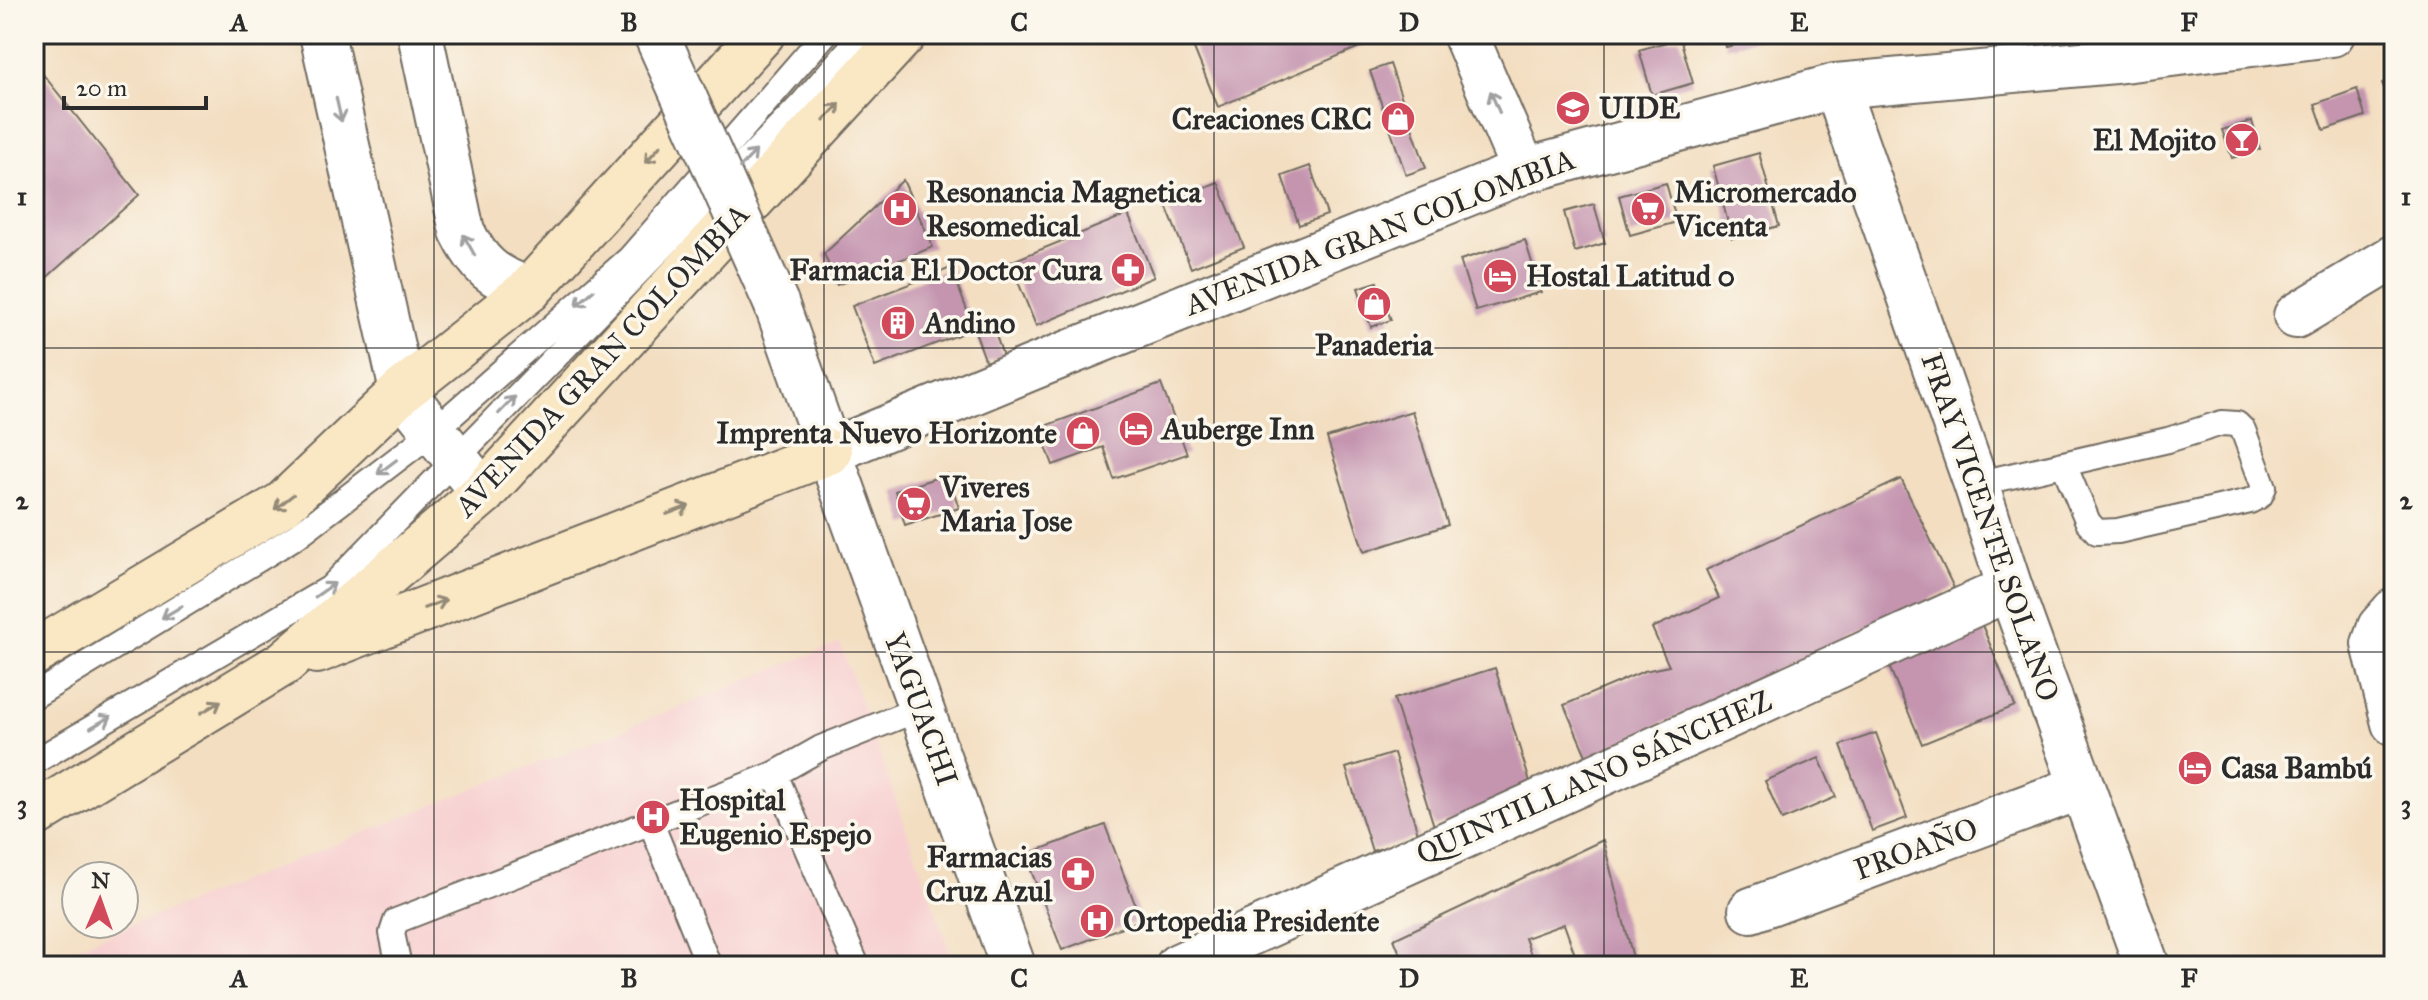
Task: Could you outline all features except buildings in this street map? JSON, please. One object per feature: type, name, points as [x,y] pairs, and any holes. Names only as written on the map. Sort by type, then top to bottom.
[{"type":"main road","points":[[34,653],[283,504],[402,391],[529,290],[762,34]]},
{"type":"main road","name":"AVENIDA GRAN COLOMBIA","points":[[34,815],[284,663],[483,493],[904,34]]},
{"type":"main road","points":[[284,663],[829,452]]},
{"type":"street","points":[[322,34],[402,391],[483,493]]},
{"type":"street","points":[[420,34],[462,231],[486,269],[529,290]]},
{"type":"street","name":"YAGUACHI","points":[[656,34],[776,303],[1013,966]]},
{"type":"street","points":[[1465,34],[1524,171]]},
{"type":"street","name":"AVENIDA GRAN COLOMBIA","points":[[829,452],[1524,171],[1836,86],[2115,61],[2332,34]]},
{"type":"street","name":"FRAY VICENTE SOLANO","points":[[1836,86],[2010,588],[2147,966]]},
{"type":"street","points":[[2296,316],[2394,257]]},
{"type":"street","name":"QUINTILLANO SÁNCHEZ","points":[[1178,966],[2010,588]]},
{"type":"street","points":[[2394,611],[2380,627],[2374,644],[2394,723]]},
{"type":"street","name":"PROAÑO","points":[[1751,910],[2081,787]]},
{"type":"lane","points":[[34,762],[330,588],[408,510],[445,445],[630,258],[825,34]]},
{"type":"lane","points":[[34,696],[445,445],[801,105],[863,34]]},
{"type":"lane","points":[[1976,484],[2168,440],[2222,423],[2237,424],[2243,430],[2264,487],[2260,496],[2250,501],[2118,531],[2097,532],[2088,522],[2064,465]]},
{"type":"lane","points":[[399,966],[392,933],[396,921],[775,774],[821,748],[921,708]]},
{"type":"lane","points":[[775,774],[857,966]]},
{"type":"lane","points":[[651,823],[709,966]]},
{"type":"shaded area","name":"Hospital Eugenio Espejo","points":[[840,643],[955,966],[34,966],[94,940],[140,940],[140,922]]},
{"type":"place","name":"UIDE","points":[[1573,108]]},
{"type":"place","name":"Creaciones CRC","points":[[1398,119]]},
{"type":"place","name":"El Mojito","points":[[2242,140]]},
{"type":"place","name":"Resonancia Magnetica Resomedical","points":[[900,209]]},
{"type":"place","name":"Micromercado Vicenta","points":[[1648,209]]},
{"type":"place","name":"Farmacia El Doctor Cura","points":[[1128,270]]},
{"type":"place","name":"Hostal Latitud 0","points":[[1500,276]]},
{"type":"place","name":"Panaderia","points":[[1374,304]]},
{"type":"place","name":"Andino","points":[[898,323]]},
{"type":"place","name":"Auberge Inn","points":[[1136,429]]},
{"type":"place","name":"Imprenta Nuevo Horizonte","points":[[1083,433]]},
{"type":"place","name":"Viveres Maria Jose","points":[[914,504]]},
{"type":"place","name":"Casa Bambú","points":[[2195,768]]},
{"type":"place","name":"Hospital Eugenio Espejo","points":[[653,817]]},
{"type":"place","name":"Farmacias Cruz Azul","points":[[1078,874]]},
{"type":"place","name":"Ortopedia Presidente","points":[[1097,921]]}]
